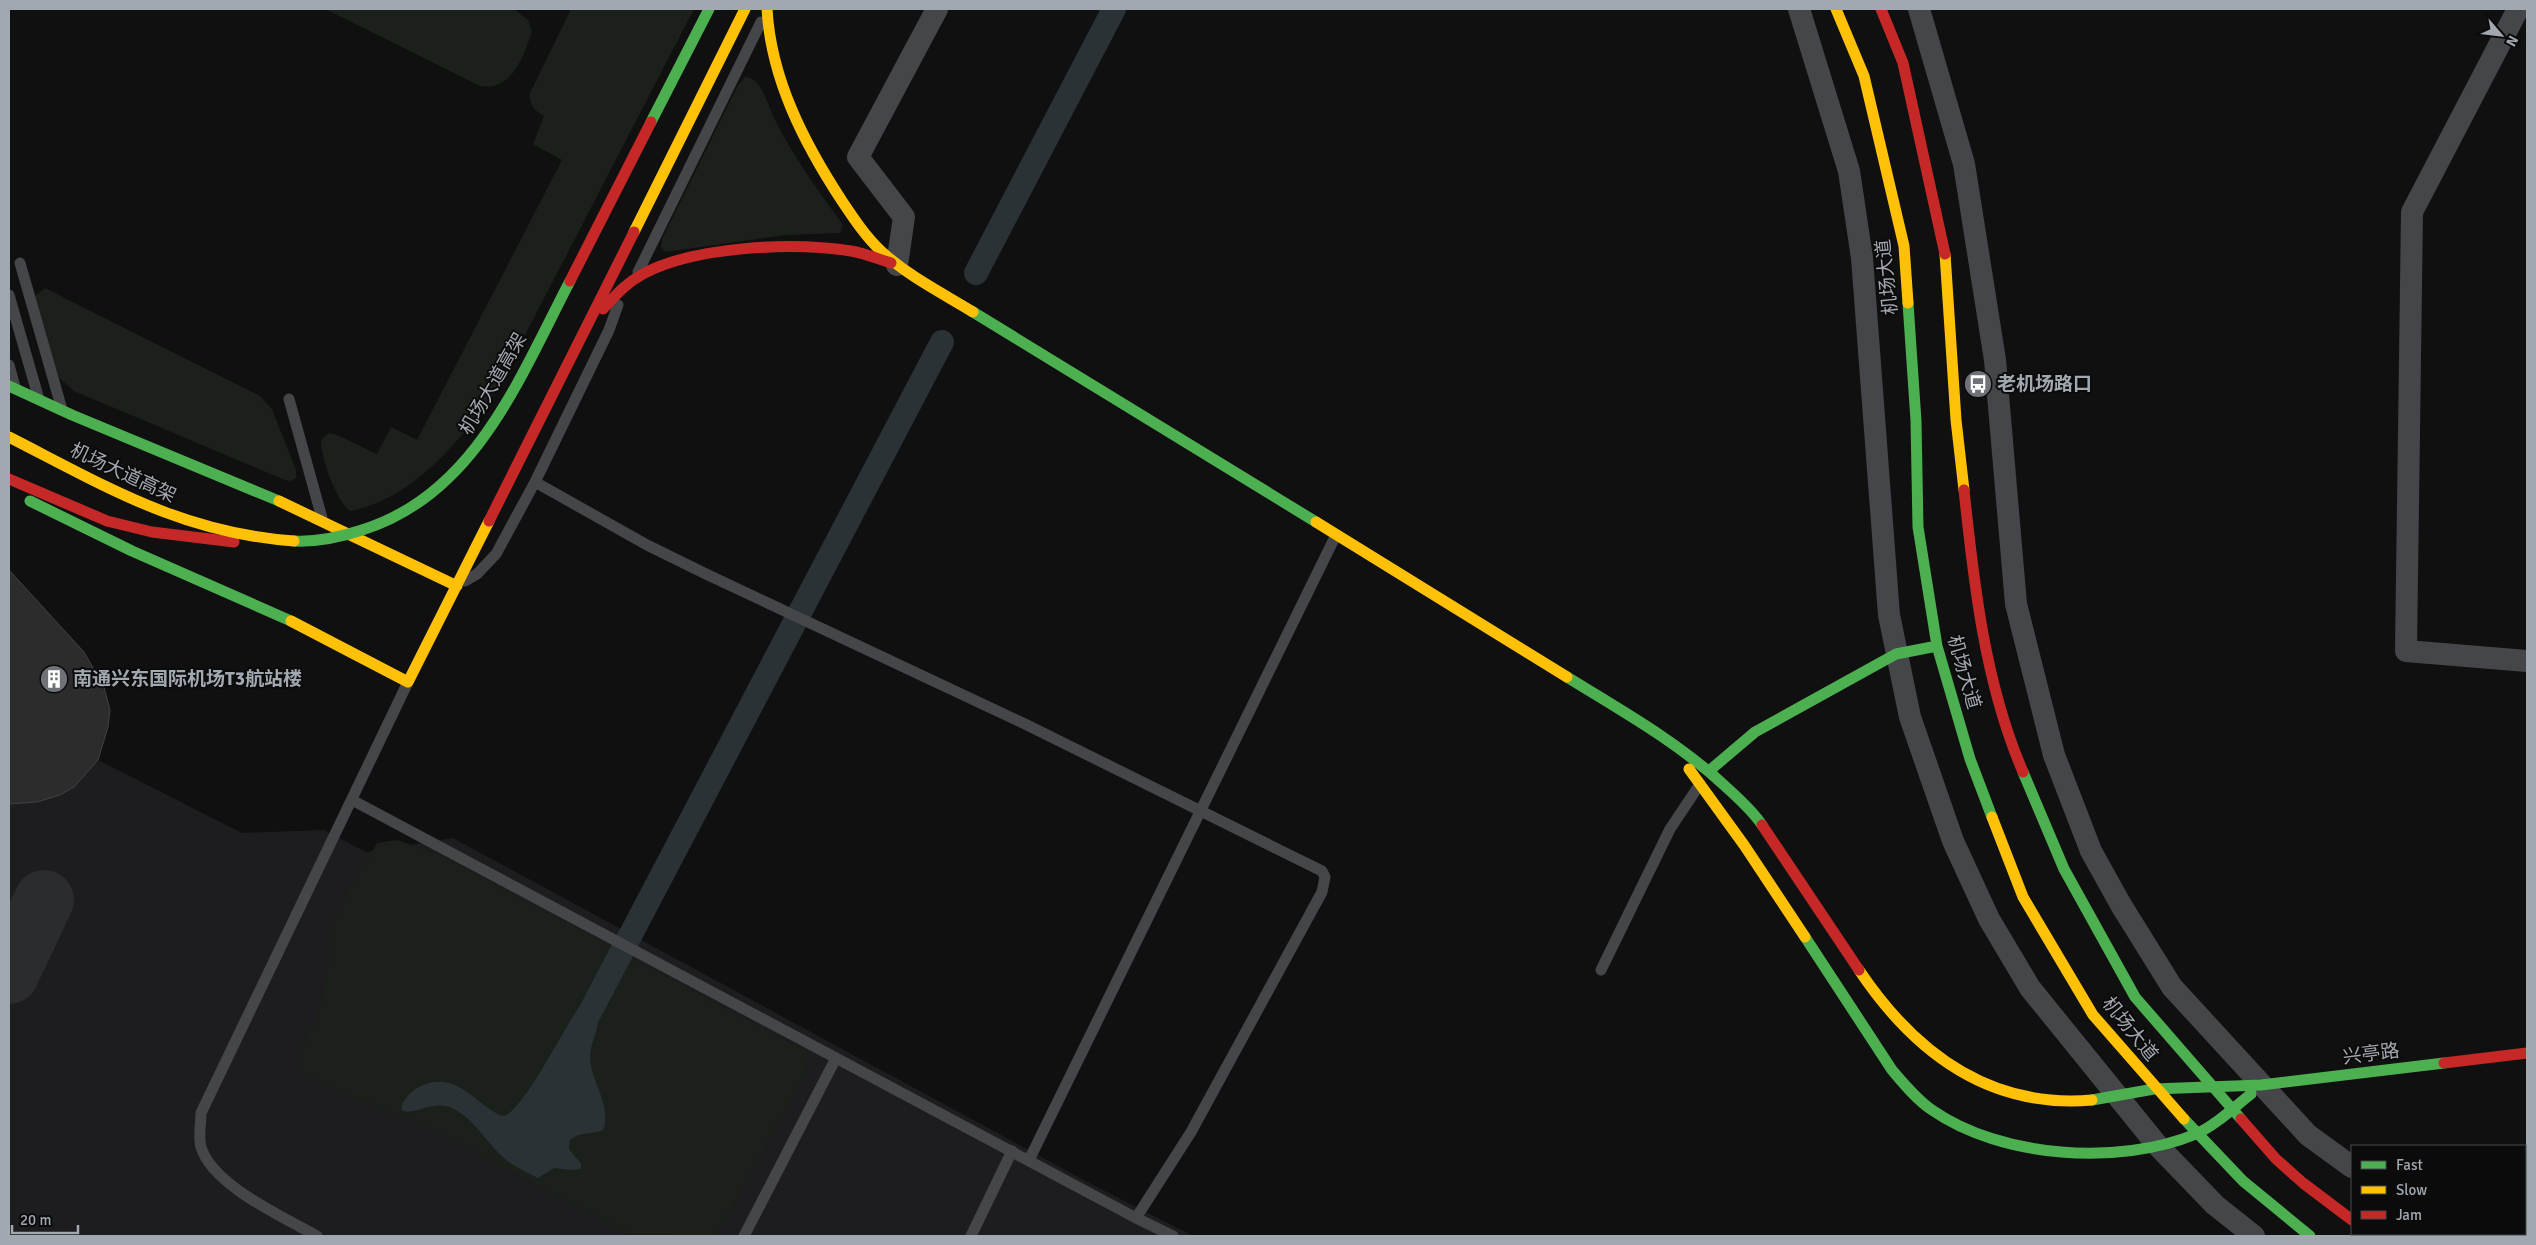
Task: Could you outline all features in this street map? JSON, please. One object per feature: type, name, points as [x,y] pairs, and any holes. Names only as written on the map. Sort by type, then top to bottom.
[{"type":"main road","name":"机场大道高架","points":[[9,437],[161,512],[230,534],[284,543],[327,540],[365,531],[398,516],[431,495],[460,468],[488,434],[512,393],[709,9]]},
{"type":"main road","points":[[9,490],[132,551],[289,620],[408,682],[745,9]]},
{"type":"main road","points":[[767,9],[772,51],[788,99],[810,150],[845,206],[868,238],[897,265],[1668,739],[1709,771],[1753,812],[1884,1004],[1911,1035],[1935,1055],[1959,1070],[1994,1087],[2025,1096],[2057,1102],[2118,1097],[2156,1089],[2262,1087]]},
{"type":"main road","name":"机场大道","points":[[1836,9],[1864,76],[1904,246],[1916,421],[1918,527],[1936,646],[1970,759],[2024,897],[2093,1015],[2156,1089],[2243,1181],[2310,1236]]},
{"type":"main road","name":"机场大道","points":[[1881,9],[1903,63],[1945,250],[1956,420],[1974,585],[1985,643],[2011,744],[2064,869],[2135,997],[2212,1088],[2276,1159],[2303,1183],[2351,1219]]},
{"type":"main road","points":[[586,328],[629,283],[666,266],[702,257],[760,248],[808,246],[852,251],[897,265]]},
{"type":"main road","points":[[12,388],[62,411],[261,492],[457,586]]},
{"type":"main road","points":[[9,480],[107,521],[152,532],[233,542],[284,543]]},
{"type":"main road","points":[[1709,771],[1755,732],[1896,654],[1936,646]]},
{"type":"main road","points":[[1668,739],[1744,845],[1892,1070],[1910,1091],[1933,1110],[1966,1128],[2000,1141],[2033,1148],[2082,1152],[2124,1151],[2158,1146],[2197,1133],[2262,1087]]},
{"type":"main road","name":"兴亭路","points":[[2262,1087],[2304,1080],[2527,1053]]},
{"type":"street","points":[[897,265],[904,217],[858,157],[937,9]]},
{"type":"street","points":[[1799,9],[1849,171],[1862,258],[1888,605],[1896,654],[1910,718],[1953,841],[1990,919],[2030,988],[2158,1146],[2215,1205],[2254,1236]]},
{"type":"street","points":[[1919,9],[1964,164],[1995,360],[2016,604],[2054,756],[2092,851],[2136,930],[2172,987],[2308,1135],[2351,1166]]},
{"type":"street","points":[[2517,12],[2412,212],[2406,650],[2527,661]]},
{"type":"lane","points":[[457,586],[477,574],[496,554],[535,482],[609,330],[629,283],[767,9]]},
{"type":"lane","points":[[629,283],[630,241]]},
{"type":"lane","points":[[20,264],[62,411]]},
{"type":"lane","points":[[9,295],[39,400]]},
{"type":"lane","points":[[9,365],[12,388]]},
{"type":"lane","points":[[289,399],[323,522]]},
{"type":"lane","points":[[535,482],[646,545],[1025,724],[1200,812],[1316,867],[1325,877],[1325,883],[1191,1132],[1136,1218]]},
{"type":"lane","points":[[1029,1160],[1336,535]]},
{"type":"lane","points":[[317,1236],[250,1198],[208,1165],[200,1145],[201,1112],[408,682]]},
{"type":"lane","points":[[1601,970],[1670,829],[1709,771]]},
{"type":"lane","points":[[352,800],[586,926],[1173,1236]]},
{"type":"lane","points":[[744,1236],[836,1058]]},
{"type":"lane","name":"兴亭路","points":[[2221,1098],[2262,1087]]},
{"type":"lane","points":[[2156,1089],[2221,1098],[2197,1133]]},
{"type":"lane","points":[[971,1236],[1012,1151]]},
{"type":"shaded area","points":[[325,9],[514,9],[528,20],[532,31],[520,61],[508,78],[491,86],[480,86]]},
{"type":"shaded area","points":[[571,9],[694,9],[496,391],[451,447],[415,481],[395,494],[373,504],[350,511],[340,498],[330,478],[321,440],[328,433],[335,434],[377,454],[391,427],[417,440],[562,160],[533,144],[544,116],[533,107],[530,101],[530,93]]},
{"type":"shaded area","points":[[745,77],[751,78],[760,88],[791,149],[843,225],[840,233],[786,235],[665,252],[661,247],[662,239],[738,85]]},
{"type":"shaded area","points":[[45,288],[260,396],[272,409],[296,470],[296,478],[290,481],[285,480],[74,391],[59,378],[55,368],[35,296]]},
{"type":"shaded area","points":[[9,571],[84,652],[104,687],[110,710],[98,760],[242,833],[324,830],[366,852],[453,838],[1093,1185],[1193,1236],[9,1236]]},
{"type":"shaded area","points":[[398,840],[447,858],[807,1052],[804,1075],[716,1236],[629,1234],[452,1140],[405,1118],[331,1089],[305,1074],[298,1055],[321,1006],[328,965],[329,934],[349,888],[377,843]]},
{"type":"shaded area","points":[[582,1003],[593,1004],[597,1011],[598,1025],[590,1052],[590,1060],[603,1104],[605,1121],[603,1130],[578,1135],[570,1140],[569,1149],[581,1164],[581,1169],[554,1168],[538,1178],[508,1161],[475,1125],[454,1109],[446,1106],[431,1106],[407,1112],[402,1110],[402,1104],[418,1087],[438,1082],[457,1086],[502,1116],[510,1112],[544,1067]]},
{"type":"building","name":"南通兴东国际机场T3航站楼","points":[[9,570],[84,652],[104,687],[110,710],[108,727],[98,760],[74,787],[60,795],[37,802],[9,804]]},
{"type":"waterway","points":[[976,273],[1114,9]]},
{"type":"waterway","points":[[589,1014],[942,342]]},
{"type":"taxiway","points":[[9,974],[44,900]]},
{"type":"traffic: fast","points":[[651,122],[709,9]]},
{"type":"traffic: fast","points":[[294,541],[329,539],[362,530],[401,513],[435,490],[464,461],[490,428],[512,393],[570,281]]},
{"type":"traffic: fast","points":[[1908,303],[1916,421],[1918,527],[1937,646],[1970,759],[1992,817]]},
{"type":"traffic: fast","points":[[973,312],[1316,522]]},
{"type":"traffic: fast","points":[[9,386],[72,415],[279,501]]},
{"type":"traffic: fast","points":[[30,501],[132,551],[291,621]]},
{"type":"traffic: fast","points":[[1709,771],[1755,732],[1896,654],[1937,646]]},
{"type":"traffic: fast","points":[[1567,677],[1649,728],[1688,755],[1740,800],[1762,825]]},
{"type":"traffic: fast","points":[[2023,772],[2064,869],[2135,997],[2241,1119]]},
{"type":"traffic: fast","points":[[1805,937],[1892,1070],[1911,1092],[1932,1110],[1960,1126],[1992,1138],[2026,1147],[2061,1152],[2097,1153],[2132,1150],[2165,1144],[2196,1134],[2217,1121],[2251,1094]]},
{"type":"traffic: fast","points":[[2092,1100],[2154,1089],[2261,1085],[2444,1063]]},
{"type":"traffic: fast","points":[[2184,1119],[2243,1181],[2310,1236]]},
{"type":"traffic: slow","points":[[634,232],[745,9]]},
{"type":"traffic: slow","points":[[767,9],[775,60],[792,110],[828,179],[851,214],[870,240],[891,260],[926,284],[973,312]]},
{"type":"traffic: slow","points":[[1836,9],[1864,76],[1904,246],[1908,303]]},
{"type":"traffic: slow","points":[[1945,254],[1956,420],[1964,490]]},
{"type":"traffic: slow","points":[[9,437],[113,490],[180,518],[254,536],[294,541]]},
{"type":"traffic: slow","points":[[279,501],[457,586]]},
{"type":"traffic: slow","points":[[291,621],[408,682],[489,521]]},
{"type":"traffic: slow","points":[[1316,522],[1567,677]]},
{"type":"traffic: slow","points":[[1689,769],[1744,845],[1805,937]]},
{"type":"traffic: slow","points":[[1992,817],[2023,897],[2093,1015],[2184,1119]]},
{"type":"traffic: slow","points":[[1859,970],[1904,1026],[1929,1050],[1957,1069],[1987,1084],[2019,1095],[2054,1100],[2092,1100]]},
{"type":"traffic: jam","points":[[1881,9],[1903,63],[1945,254]]},
{"type":"traffic: jam","points":[[570,281],[651,122]]},
{"type":"traffic: jam","points":[[489,521],[634,232]]},
{"type":"traffic: jam","points":[[603,309],[626,285],[643,274],[689,257],[716,252],[773,247],[828,248],[856,252],[891,263]]},
{"type":"traffic: jam","points":[[9,479],[107,521],[152,532],[234,542]]},
{"type":"traffic: jam","points":[[1964,490],[1977,598],[1990,669],[2010,739],[2023,772]]},
{"type":"traffic: jam","points":[[1762,825],[1859,970]]},
{"type":"traffic: jam","points":[[2444,1063],[2527,1053]]},
{"type":"traffic: jam","points":[[2241,1119],[2276,1159],[2303,1183],[2351,1219]]},
{"type":"place","name":"老机场路口","points":[[1978,384]]},
{"type":"place","name":"南通兴东国际机场T3航站楼","points":[[54,679]]}]
